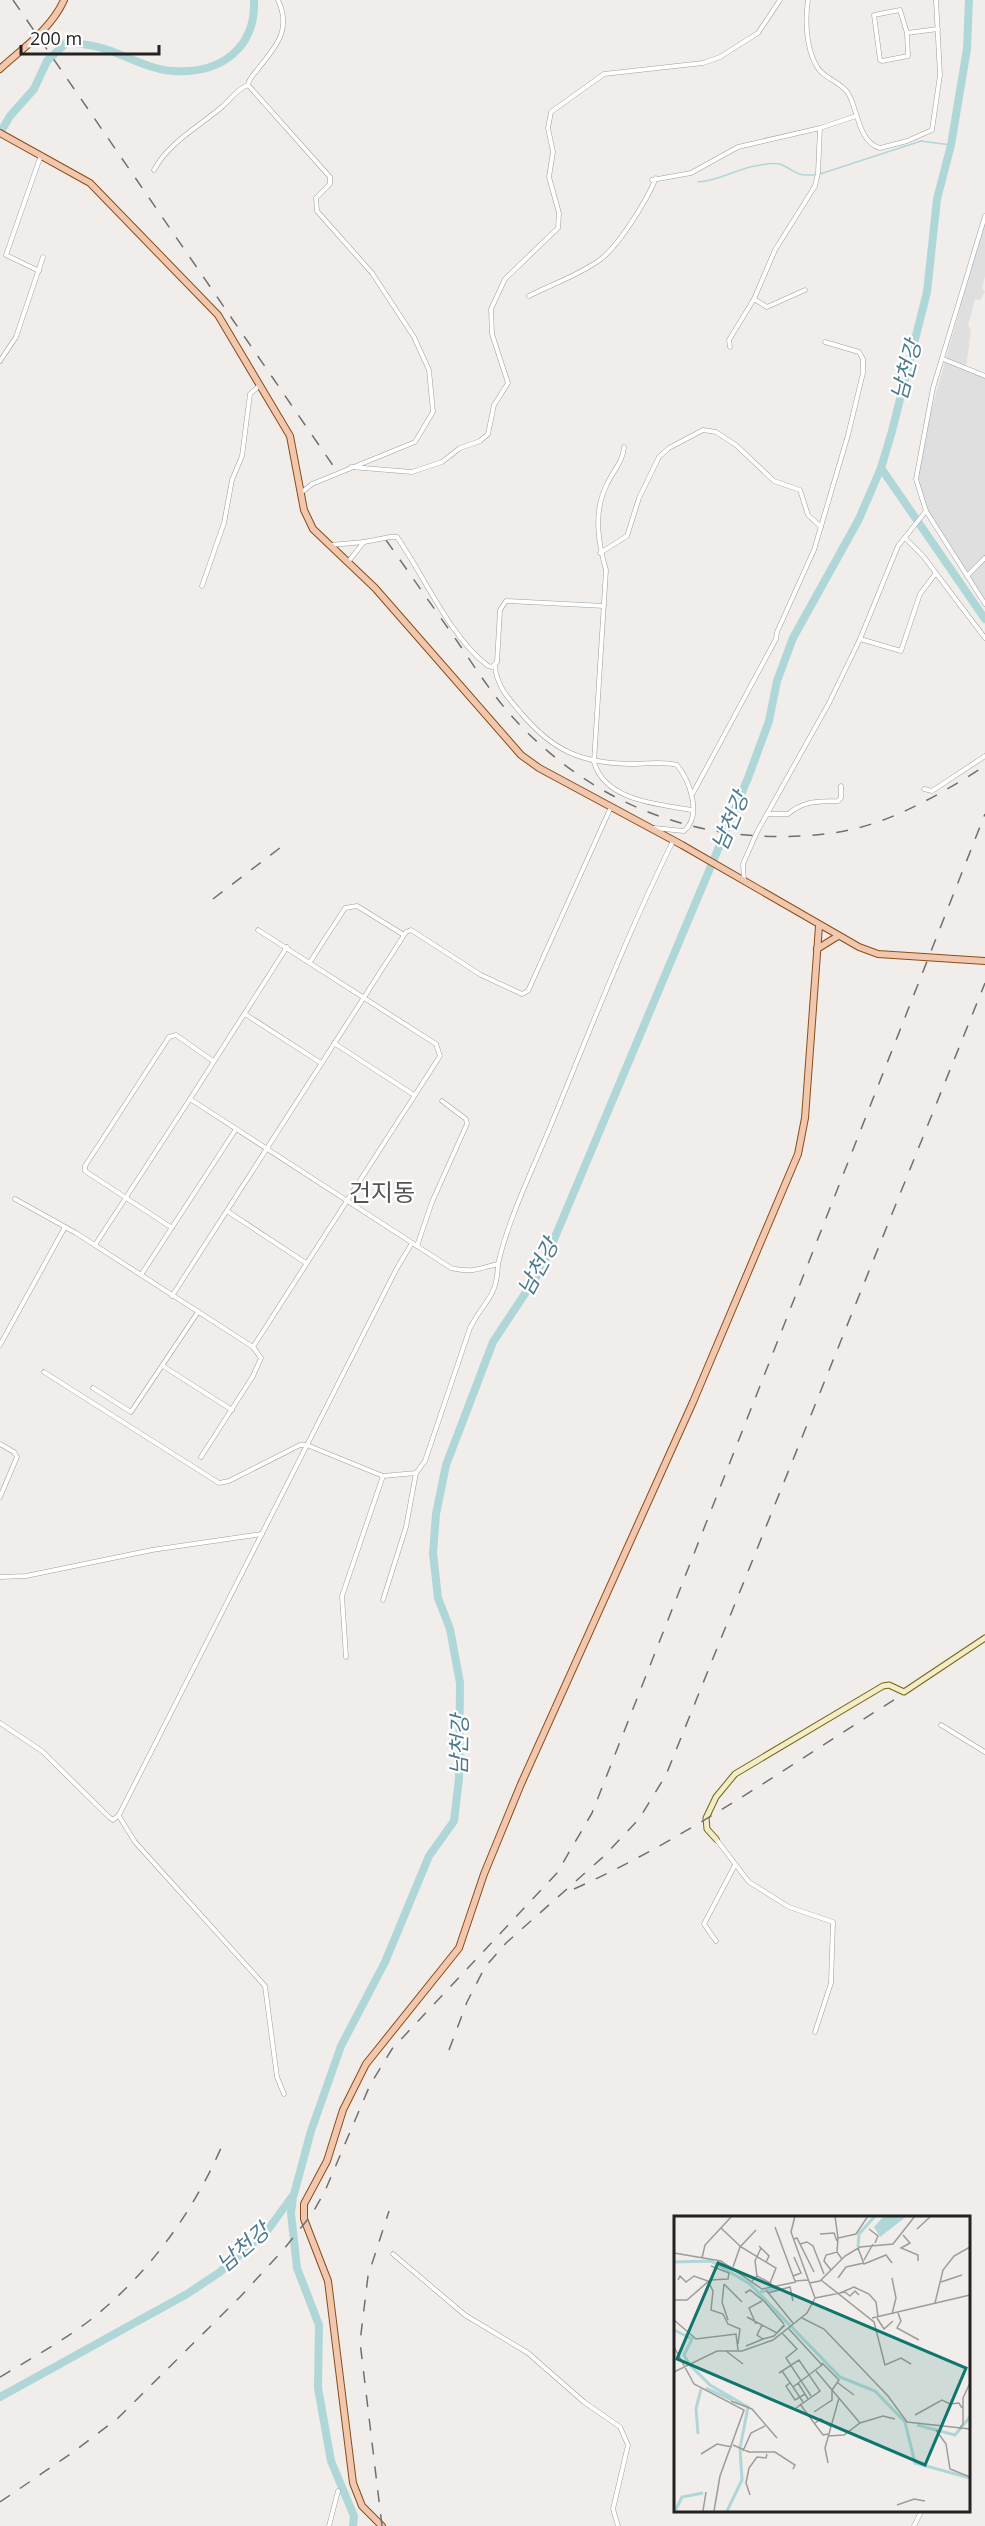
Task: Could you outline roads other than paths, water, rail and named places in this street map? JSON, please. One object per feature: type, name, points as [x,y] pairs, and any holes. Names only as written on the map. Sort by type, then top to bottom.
[{"type":"main road","points":[[0,69],[48,25],[58,14],[64,0]]},
{"type":"main road","points":[[0,133],[95,188],[210,306],[231,333],[290,436],[301,493],[310,524],[375,588],[521,755],[539,768],[682,845],[838,936],[879,954],[985,961]]},
{"type":"main road","points":[[382,2526],[362,2506],[353,2482],[328,2282],[304,2219],[304,2204],[327,2160],[346,2104],[366,2064],[459,1948],[484,1874],[521,1784],[693,1402],[798,1154],[805,1118],[819,926]]},
{"type":"main road","points":[[817,950],[838,936]]},
{"type":"street","points":[[154,170],[174,145],[225,104],[240,88],[248,85],[278,41],[284,27],[285,17],[278,0]]},
{"type":"street","points":[[351,467],[419,470],[442,462],[460,448],[480,441],[491,429],[494,405],[508,383],[492,334],[491,309],[505,279],[558,228],[559,213],[549,177],[553,152],[548,128],[551,112],[597,76],[652,67],[703,63],[720,57],[758,33],[780,0]]},
{"type":"street","points":[[808,0],[809,44],[815,64],[846,91],[864,133],[877,148],[896,144],[932,130],[940,75],[936,0]]},
{"type":"street","points":[[900,10],[907,33],[906,58],[880,60],[874,15],[900,10]]},
{"type":"street","points":[[907,33],[938,29]]},
{"type":"street","points":[[248,85],[330,177],[330,184],[316,198],[317,211],[372,273],[414,337],[429,370],[433,412],[415,442],[312,484],[301,493]]},
{"type":"street","points":[[530,296],[594,263],[606,254],[618,240],[654,179],[691,173],[738,147],[820,128],[856,116]]},
{"type":"street","points":[[730,347],[729,340],[754,299],[766,267],[814,186],[818,173],[820,128]]},
{"type":"street","points":[[39,271],[6,255],[41,155]]},
{"type":"street","points":[[985,216],[926,421],[916,478],[926,511],[985,604]]},
{"type":"street","points":[[0,361],[16,337],[43,257]]},
{"type":"street","points":[[754,299],[767,307],[805,290]]},
{"type":"street","points":[[649,827],[684,831],[690,822],[693,793],[776,639],[820,527],[848,435],[863,373],[859,352],[825,342]]},
{"type":"street","points":[[943,359],[985,376]]},
{"type":"street","points":[[202,586],[224,523],[232,480],[242,456],[250,394],[261,385]]},
{"type":"street","points":[[600,552],[627,536],[643,488],[663,452],[703,430],[724,437],[768,476],[800,490],[808,515],[820,527]]},
{"type":"street","points":[[624,447],[624,457],[611,476],[603,496],[598,526],[600,552],[606,570],[594,762],[604,780],[623,793],[642,801],[691,810]]},
{"type":"street","points":[[744,882],[743,864],[747,854],[821,719],[860,639],[891,560],[926,511]]},
{"type":"street","points":[[330,545],[397,537],[434,599],[467,643],[488,666],[495,665]]},
{"type":"street","points":[[905,538],[936,573],[985,638]]},
{"type":"street","points":[[348,562],[364,542]]},
{"type":"street","points":[[967,576],[985,558]]},
{"type":"street","points":[[860,639],[901,651],[920,594],[936,573]]},
{"type":"street","points":[[603,606],[506,601],[500,610],[495,665],[497,682],[542,735],[564,751],[594,762],[677,765],[693,793]]},
{"type":"street","points":[[924,789],[932,791],[985,756]]},
{"type":"street","points":[[769,814],[788,814],[800,804],[838,801],[841,798],[841,786]]},
{"type":"street","points":[[172,1296],[404,935],[411,930],[481,975],[522,994],[528,992],[611,807]]},
{"type":"street","points":[[383,1600],[406,1527],[416,1473],[425,1461],[470,1328],[478,1313],[492,1297],[506,1236],[644,900],[673,840]]},
{"type":"street","points":[[310,962],[345,908],[350,906],[357,906],[404,935]]},
{"type":"street","points":[[253,1347],[440,1056],[439,1047],[258,930]]},
{"type":"street","points":[[95,1245],[286,947]]},
{"type":"street","points":[[245,1014],[321,1064]]},
{"type":"street","points":[[172,1228],[85,1171],[85,1166],[166,1039],[172,1035],[213,1061]]},
{"type":"street","points":[[334,1043],[414,1095]]},
{"type":"street","points":[[190,1099],[451,1268],[472,1272],[498,1264]]},
{"type":"street","points":[[417,1246],[432,1202],[467,1124],[466,1119],[442,1101]]},
{"type":"street","points":[[141,1275],[236,1129]]},
{"type":"street","points":[[15,1199],[95,1245],[253,1347],[261,1358],[253,1376],[201,1457]]},
{"type":"street","points":[[226,1211],[306,1263]]},
{"type":"street","points":[[0,1345],[65,1227]]},
{"type":"street","points":[[0,1723],[42,1751],[109,1817],[113,1820],[119,1815],[412,1243]]},
{"type":"street","points":[[93,1388],[131,1412],[198,1312]]},
{"type":"street","points":[[163,1366],[232,1410]]},
{"type":"street","points":[[44,1372],[219,1483],[229,1481],[300,1445],[307,1445],[383,1476],[416,1473]]},
{"type":"street","points":[[0,1444],[17,1457],[0,1497]]},
{"type":"street","points":[[346,1657],[342,1596],[383,1476]]},
{"type":"street","points":[[0,1577],[26,1576],[142,1552],[262,1534]]},
{"type":"street","points":[[815,2032],[831,1983],[832,1922],[797,1911],[749,1882],[707,1829],[706,1818],[720,1791],[740,1769],[883,1686],[889,1685],[904,1692],[985,1638]]},
{"type":"street","points":[[940,1725],[985,1752]]},
{"type":"street","points":[[119,1815],[135,1842],[265,1986],[277,2077],[284,2094]]},
{"type":"street","points":[[717,1941],[704,1924],[735,1865]]},
{"type":"street","points":[[393,2254],[458,2310],[528,2352],[584,2402],[620,2427],[628,2445],[613,2509],[618,2526]]},
{"type":"street","points":[[329,2526],[338,2491]]},
{"type":"street","points":[[914,2526],[922,2511]]},
{"type":"waterway","points":[[0,133],[10,116],[34,89],[47,61],[67,42],[103,48],[148,66],[165,70],[190,71],[206,68],[220,63],[242,45],[249,32],[254,0]]},
{"type":"waterway","name":"남천강","points":[[0,2397],[187,2294],[220,2272],[267,2231],[294,2194],[311,2131],[341,2046],[385,1962],[429,1856],[454,1821],[459,1778],[460,1683],[450,1629],[438,1598],[433,1553],[436,1514],[446,1465],[493,1342],[542,1268],[748,778],[769,721],[777,681],[793,638],[859,519],[881,468],[927,292],[937,199],[951,145],[967,49],[969,0]]},
{"type":"waterway","points":[[820,174],[921,141],[951,145]]},
{"type":"waterway","points":[[698,182],[753,166],[771,164],[780,164],[799,174],[815,175]]},
{"type":"waterway","points":[[881,468],[985,619]]},
{"type":"waterway","points":[[293,2197],[291,2213],[297,2268],[319,2325],[318,2388],[331,2461],[354,2516],[353,2526]]},
{"type":"railway","points":[[13,0],[334,467]]},
{"type":"railway","points":[[386,540],[486,684],[519,724],[551,754],[586,780],[623,801],[662,817],[703,828],[745,835],[788,836],[832,833],[873,824],[912,808],[985,766]]},
{"type":"railway","points":[[0,2502],[72,2453],[118,2418],[240,2297],[284,2249],[312,2214],[325,2191],[370,2085],[392,2049],[557,1873],[592,1813],[985,814]]},
{"type":"railway","points":[[213,899],[285,844]]},
{"type":"railway","points":[[449,2050],[467,2002],[485,1967],[506,1943],[603,1857],[639,1819],[666,1775],[985,983]]},
{"type":"railway","points":[[574,1889],[698,1824],[897,1698]]},
{"type":"railway","points":[[0,2377],[78,2329],[111,2303],[131,2283],[150,2262],[184,2216],[199,2192],[224,2141]]},
{"type":"railway","points":[[382,2526],[360,2342],[368,2276],[389,2211]]},
{"type":"district","name":"건지동","points":[[382,1193]]}]
